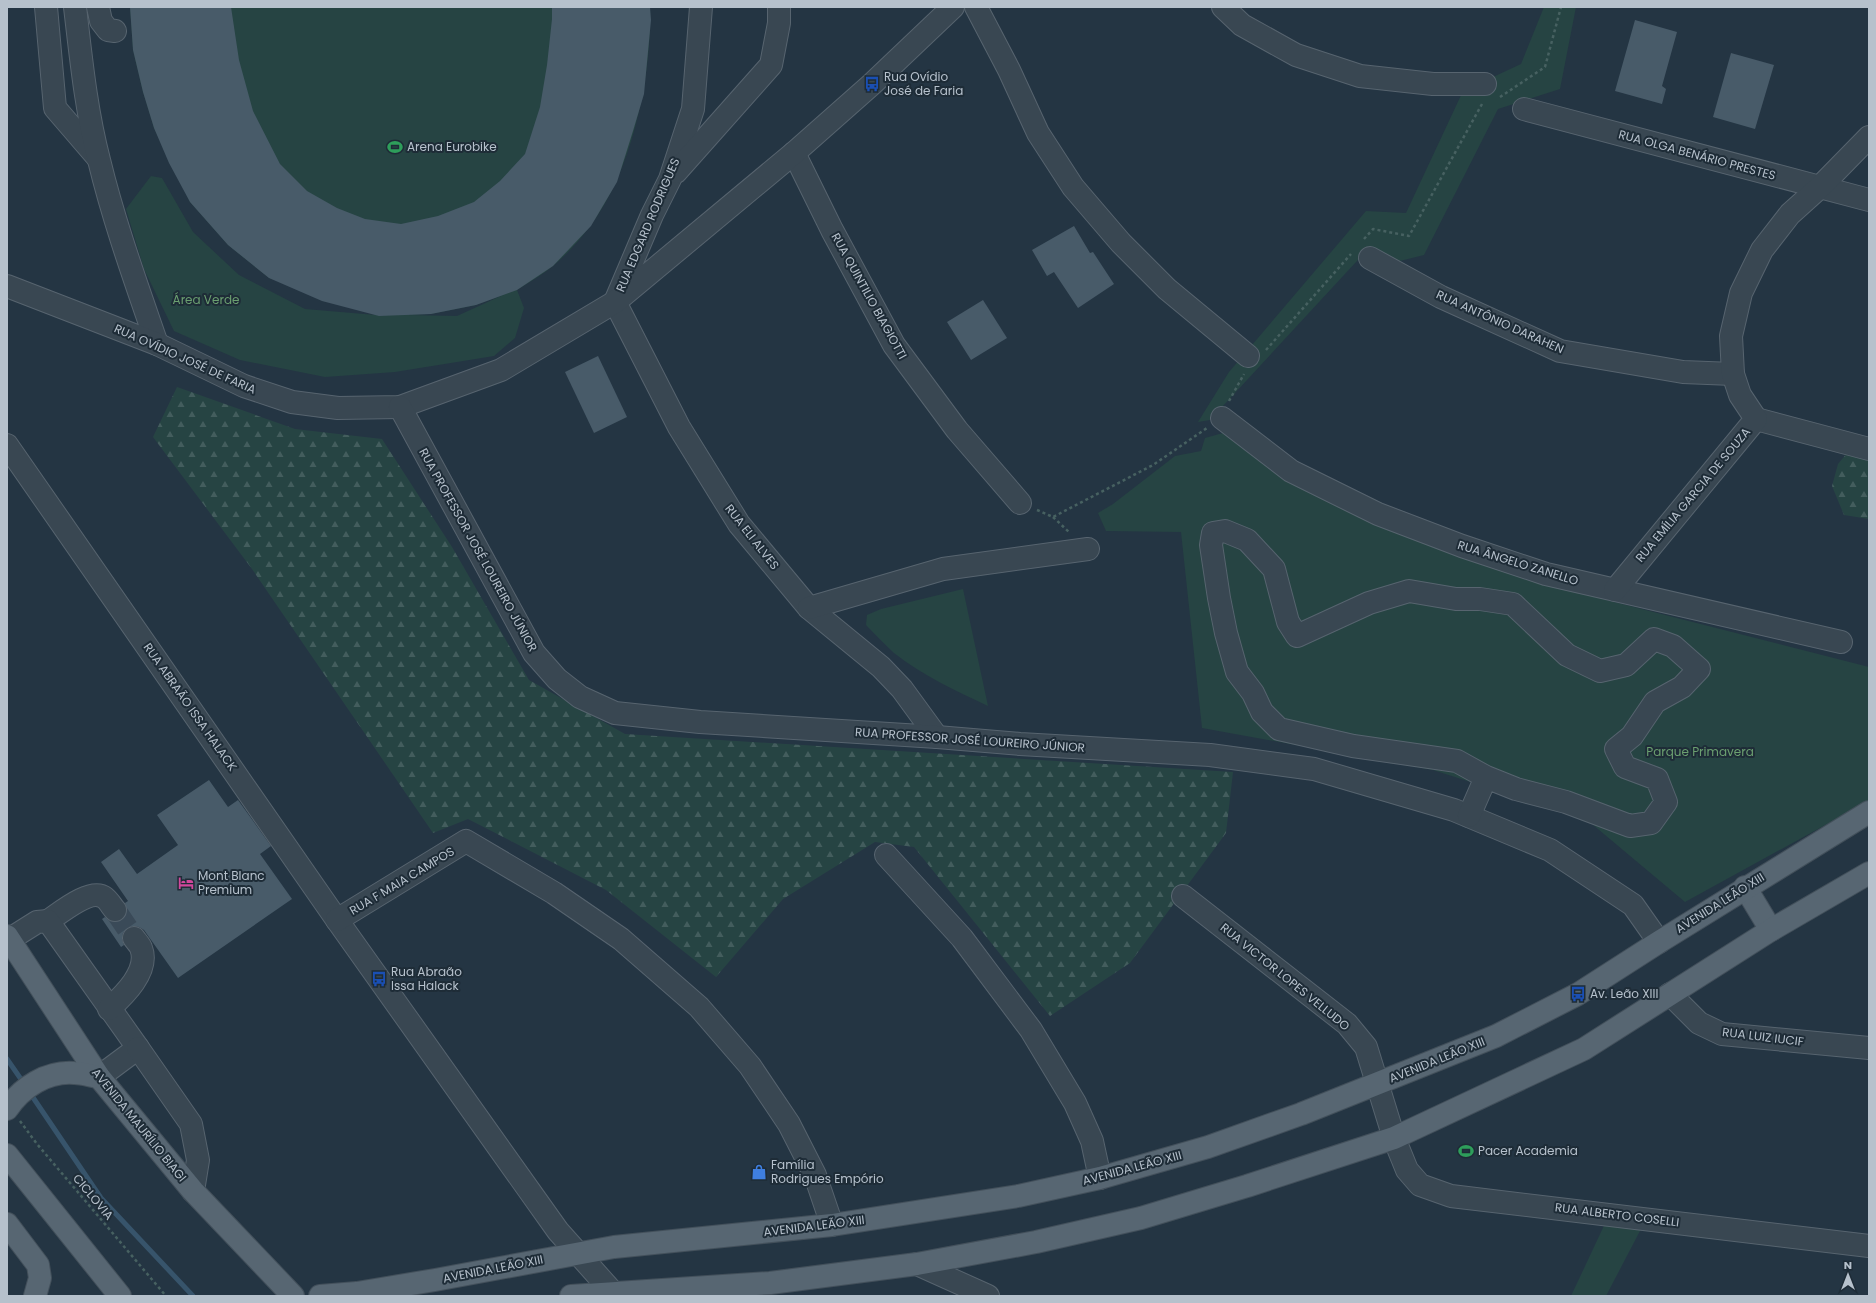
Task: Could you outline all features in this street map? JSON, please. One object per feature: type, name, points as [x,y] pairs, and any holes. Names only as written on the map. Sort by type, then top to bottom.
[{"type":"main road","name":"AVENIDA LEÃO XIII","points":[[320,1296],[357,1293],[419,1283],[614,1247],[832,1225],[1018,1196],[1100,1178],[1208,1147],[1379,1084],[1496,1036],[1578,994],[1745,887],[1869,812]]},
{"type":"main road","points":[[571,1296],[614,1295],[770,1284],[917,1264],[1036,1242],[1141,1218],[1247,1186],[1394,1138],[1501,1090],[1584,1049],[1771,930],[1869,874]]},
{"type":"main road","points":[[1745,887],[1771,930]]},
{"type":"main road","name":"AVENIDA MAURÍLIO BIAGI","points":[[8,938],[99,1078],[193,1191],[293,1296]]},
{"type":"main road","points":[[13,1108],[32,1084],[54,1074],[74,1072],[99,1078]]},
{"type":"main road","points":[[7,1155],[120,1296]]},
{"type":"main road","points":[[7,1224],[38,1265],[40,1278],[36,1296]]},
{"type":"street","points":[[46,7],[55,108],[98,158]]},
{"type":"street","points":[[75,7],[84,79],[98,158],[123,246],[157,344]]},
{"type":"street","points":[[98,7],[101,21],[108,30],[115,31]]},
{"type":"street","name":"RUA EDGARD RODRIGUES","points":[[615,302],[652,215],[670,179],[693,109],[701,7]]},
{"type":"street","points":[[670,179],[771,65],[779,23],[780,7]]},
{"type":"street","name":"RUA OVÍDIO JOSÉ DE FARIA","points":[[7,286],[157,344],[244,386],[292,402],[338,408],[400,407],[501,370],[615,302],[794,153],[872,84],[953,7]]},
{"type":"street","points":[[976,7],[1009,70],[1038,133],[1073,187],[1122,243],[1167,289],[1248,356]]},
{"type":"street","points":[[1222,7],[1242,25],[1296,55],[1360,76],[1433,84],[1489,95]]},
{"type":"street","name":"RUA OLGA BENÁRIO PRESTES","points":[[1524,109],[1869,200]]},
{"type":"street","name":"RUA EMÍLIA GARCIA DE SOUZA","points":[[1615,590],[1756,419],[1740,395],[1733,374],[1730,336],[1741,293],[1762,250],[1790,214],[1820,187],[1869,137]]},
{"type":"street","name":"RUA QUINTILIO BIAGIOTTI","points":[[794,153],[832,230],[894,345],[957,430],[1020,503]]},
{"type":"street","name":"RUA ANTÔNIO DARAHEN","points":[[1362,250],[1441,297],[1560,351],[1683,372],[1733,374]]},
{"type":"street","name":"RUA ELI ALVES","points":[[615,302],[678,427],[738,524],[809,608],[881,667],[902,689],[937,737]]},
{"type":"street","name":"RUA PROFESSOR JOSÉ LOUREIRO JÚNIOR","points":[[400,407],[534,652],[557,679],[580,696],[615,713],[700,722],[937,737],[1020,744],[1210,755],[1314,769],[1454,810],[1557,854],[1633,905],[1659,942]]},
{"type":"street","name":"RUA ÂNGELO ZANELLO","points":[[1222,418],[1291,471],[1378,514],[1462,546],[1539,571],[1841,642]]},
{"type":"street","points":[[1756,419],[1869,449]]},
{"type":"street","name":"RUA ABRAÃO ISSA HALACK","points":[[7,445],[337,920],[558,1231],[579,1253],[614,1295]]},
{"type":"street","points":[[1225,531],[1247,540],[1274,569],[1288,622],[1297,636],[1369,603],[1409,591],[1513,604],[1567,655],[1600,670],[1626,665],[1654,639],[1673,646],[1699,669],[1682,687],[1655,702],[1632,736],[1616,749],[1625,767],[1657,779],[1666,802],[1650,823],[1630,826],[1566,802],[1516,789],[1486,777],[1457,761],[1352,746],[1278,730],[1262,712],[1253,693],[1238,672],[1226,633],[1219,598],[1211,545],[1213,533],[1225,531]]},
{"type":"street","points":[[809,608],[943,569],[1088,549]]},
{"type":"street","points":[[1469,816],[1486,777]]},
{"type":"street","name":"RUA F MAIA CAMPOS","points":[[337,920],[466,841],[554,893],[621,939],[699,1007],[750,1066],[789,1124],[815,1175],[832,1225]]},
{"type":"street","points":[[886,855],[962,938],[1031,1030],[1075,1103],[1092,1141],[1100,1178]]},
{"type":"street","points":[[8,938],[37,922],[48,921],[68,907],[89,896],[98,895],[106,898],[115,910]]},
{"type":"street","name":"RUA VICTOR LOPES VELLUDO","points":[[1183,896],[1346,1024],[1366,1047],[1379,1084],[1394,1138]]},
{"type":"street","points":[[48,921],[191,1124],[198,1160],[193,1191]]},
{"type":"street","points":[[109,1009],[136,980],[142,960],[141,948],[134,938]]},
{"type":"street","name":"RUA LUIZ IUCIF","points":[[1670,994],[1699,1024],[1722,1034],[1869,1048]]},
{"type":"street","points":[[99,1078],[138,1048]]},
{"type":"street","name":"RUA ALBERTO COSELLI","points":[[1394,1138],[1406,1170],[1420,1185],[1451,1196],[1869,1246]]},
{"type":"street","points":[[917,1264],[988,1296]]},
{"type":"path","points":[[1489,95],[1503,96],[1545,67],[1561,7]]},
{"type":"path","points":[[1020,503],[1053,517],[1153,464],[1222,418],[1244,376],[1248,356],[1264,352],[1362,250],[1373,230],[1409,236],[1480,104],[1489,95],[1503,96],[1524,109]]},
{"type":"path","name":"CICLOVIA","points":[[13,1108],[37,1144],[166,1296]]},
{"type":"green space","name":"Arena Eurobike","points":[[130,7],[650,7],[650,34],[643,92],[628,151],[617,179],[605,204],[578,242],[553,266],[517,290],[524,308],[515,338],[494,356],[395,372],[325,377],[240,360],[174,331],[144,269],[126,209],[151,176],[162,178],[193,232],[239,275],[305,309],[376,315],[269,278],[228,245],[190,202],[154,128],[143,92],[133,50]],"holes":[[[503,295],[457,316],[407,315],[431,314],[476,305]]]},
{"type":"green space","points":[[1544,7],[1576,7],[1560,89],[1498,109],[1424,255],[1400,261],[1369,248],[1222,407],[1222,418],[1198,422],[1229,372],[1366,211],[1406,213],[1463,91],[1521,64]]},
{"type":"green space","points":[[177,387],[295,429],[382,439],[452,547],[529,680],[625,734],[1233,772],[1226,833],[1130,963],[1050,1016],[914,847],[875,842],[783,899],[716,977],[606,890],[468,819],[433,833],[252,569],[153,437]]},
{"type":"green space","name":"Parque Primavera","points":[[1223,433],[1276,474],[1524,579],[1869,667],[1869,801],[1685,902],[1586,819],[1433,770],[1202,728],[1181,532],[1106,531],[1098,513],[1113,504],[1175,456],[1201,451],[1205,438]]},
{"type":"green space","points":[[1848,452],[1869,458],[1869,519],[1844,515],[1832,486],[1838,464]]},
{"type":"green space","points":[[963,589],[988,706],[928,675],[905,661],[883,643],[866,625],[867,615],[881,609]]},
{"type":"green space","points":[[1609,1215],[1641,1229],[1606,1296],[1571,1296]]},
{"type":"building","points":[[130,7],[231,7],[239,60],[253,111],[280,164],[307,191],[337,208],[365,219],[401,224],[438,216],[474,202],[500,181],[525,154],[540,107],[547,65],[552,7],[650,7],[651,20],[644,94],[617,182],[591,226],[553,266],[517,290],[476,305],[431,314],[379,316],[322,301],[269,278],[228,245],[190,202],[169,163],[154,128],[143,92],[133,50]]},
{"type":"building","points":[[1635,20],[1677,32],[1662,86],[1666,89],[1662,104],[1615,91]]},
{"type":"building","points":[[1731,53],[1774,65],[1755,129],[1713,117]]},
{"type":"building","points":[[1074,226],[1090,253],[1093,252],[1114,284],[1078,308],[1054,272],[1047,276],[1032,250]]},
{"type":"building","points":[[983,300],[1007,338],[971,360],[947,322]]},
{"type":"building","points":[[598,356],[627,417],[594,433],[565,372]]},
{"type":"building","points":[[209,780],[228,807],[238,800],[271,846],[260,854],[292,899],[178,978],[144,930],[133,926],[127,928],[123,933],[122,939],[124,945],[121,947],[102,919],[105,917],[111,922],[123,920],[127,913],[125,903],[128,901],[101,862],[119,849],[137,874],[178,845],[157,815]]},
{"type":"waterway","points":[[7,1059],[25,1085]]},
{"type":"waterway","points":[[30,1093],[101,1198],[193,1296]]},
{"type":"tunnel","points":[[115,910],[134,938]]},
{"type":"place","name":"Rua Ovídio José de Faria","points":[[872,84]]},
{"type":"place","name":"Arena Eurobike","points":[[395,147]]},
{"type":"place","name":"Mont Blanc Premium","points":[[186,883]]},
{"type":"place","name":"Rua Abraão Issa Halack","points":[[379,979]]},
{"type":"place","name":"Av. Leão XIII","points":[[1578,994]]},
{"type":"place","name":"Pacer Academia","points":[[1466,1151]]},
{"type":"place","name":"Família Rodrigues Empório","points":[[759,1172]]},
{"type":"park label","name":"Área Verde","points":[[206,300]]}]
